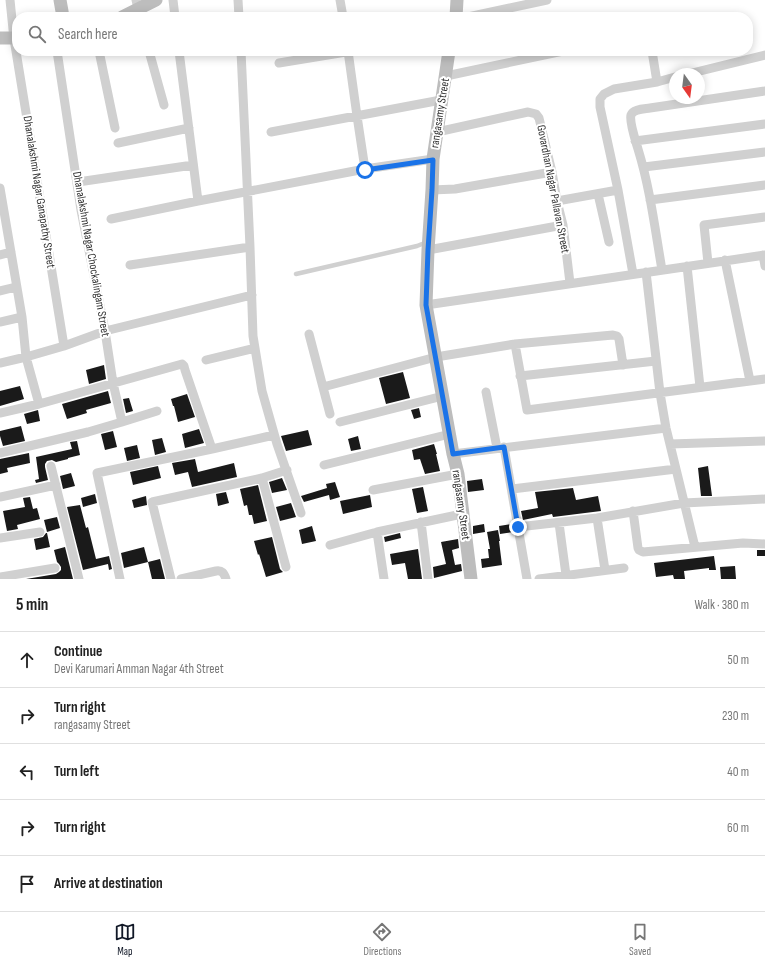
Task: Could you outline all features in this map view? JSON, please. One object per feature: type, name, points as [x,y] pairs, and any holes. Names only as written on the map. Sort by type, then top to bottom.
[{"type":"street","name":"Dhanalakshmi Nagar Ganapathy Street","points":[[10,0],[12,13]]},
{"type":"street","points":[[60,0],[62,12]]},
{"type":"street","points":[[138,9],[156,0]]},
{"type":"street","points":[[173,0],[174,12]]},
{"type":"street","points":[[238,0],[239,12]]},
{"type":"street","points":[[340,0],[342,12]]},
{"type":"street","points":[[456,12],[457,0]]},
{"type":"street","points":[[491,12],[546,0]]},
{"type":"street","points":[[0,38],[12,39]]},
{"type":"street","points":[[705,70],[765,55]]},
{"type":"street","name":"Dhanalakshmi Nagar Ganapathy Street","points":[[19,56],[64,346]]},
{"type":"street","name":"Dhanalakshmi Nagar Chockalingam Street","points":[[58,56],[78,182],[81,210],[105,331],[113,383],[122,422]]},
{"type":"street","points":[[100,56],[115,128]]},
{"type":"street","points":[[150,56],[164,105]]},
{"type":"street","points":[[180,56],[198,201]]},
{"type":"street","points":[[241,56],[253,336],[262,391],[274,435],[301,513]]},
{"type":"street","points":[[279,63],[320,56]]},
{"type":"street","points":[[351,56],[365,170]]},
{"type":"street","name":"rangasamy Street","points":[[448,56],[433,160],[426,305],[458,474],[471,579]]},
{"type":"street","points":[[446,76],[540,56]]},
{"type":"street","points":[[653,56],[657,82]]},
{"type":"street","points":[[633,274],[618,190],[600,107],[600,99],[604,94],[614,89],[669,79]]},
{"type":"street","points":[[662,270],[644,167],[635,141],[631,116],[634,111],[765,91]]},
{"type":"street","points":[[272,132],[441,100]]},
{"type":"street","name":"Govardhan Nagar Pallavan Street","points":[[437,132],[528,112],[536,114],[539,118],[563,225],[570,283]]},
{"type":"street","points":[[635,141],[765,124]]},
{"type":"street","points":[[118,143],[189,128]]},
{"type":"street","points":[[644,167],[765,152]]},
{"type":"street","points":[[111,218],[365,170],[433,160]]},
{"type":"street","points":[[78,182],[193,165]]},
{"type":"street","points":[[432,190],[455,189],[552,172]]},
{"type":"street","points":[[650,200],[765,186]]},
{"type":"street","points":[[0,188],[2,216],[11,252],[22,317],[26,357],[39,404]]},
{"type":"street","points":[[557,201],[618,190]]},
{"type":"street","points":[[598,194],[609,242]]},
{"type":"street","points":[[708,263],[704,225],[765,217]]},
{"type":"street","points":[[428,247],[563,225]]},
{"type":"street","points":[[130,265],[250,247]]},
{"type":"street","points":[[0,254],[11,252]]},
{"type":"street","points":[[426,305],[764,255],[765,266]]},
{"type":"street","points":[[725,260],[750,381]]},
{"type":"street","points":[[687,266],[700,387]]},
{"type":"street","points":[[646,272],[660,393],[666,428],[695,547]]},
{"type":"street","points":[[0,291],[16,287]]},
{"type":"street","points":[[0,363],[64,346],[105,331],[252,295]]},
{"type":"street","points":[[0,322],[22,317]]},
{"type":"street","points":[[309,334],[330,414]]},
{"type":"street","points":[[323,387],[436,357],[514,344],[613,335],[617,336],[619,339],[623,365]]},
{"type":"street","points":[[514,344],[528,410],[765,379]]},
{"type":"street","points":[[206,360],[255,348]]},
{"type":"street","points":[[520,376],[656,361]]},
{"type":"street","points":[[0,413],[39,404],[183,364],[212,449]]},
{"type":"street","points":[[486,392],[512,489],[527,579]]},
{"type":"street","points":[[340,422],[443,396]]},
{"type":"street","points":[[0,453],[88,432],[157,411]]},
{"type":"street","points":[[453,454],[500,447],[666,428]]},
{"type":"street","points":[[324,465],[450,434]]},
{"type":"street","points":[[120,579],[97,473],[274,435]]},
{"type":"street","points":[[670,444],[765,441]]},
{"type":"street","points":[[51,466],[79,579]]},
{"type":"street","points":[[512,489],[676,469]]},
{"type":"street","points":[[172,579],[152,502],[262,478],[287,470]]},
{"type":"street","points":[[374,490],[458,474]]},
{"type":"street","points":[[262,478],[286,567]]},
{"type":"street","points":[[0,497],[56,485]]},
{"type":"street","points":[[518,527],[597,518],[684,503],[765,499]]},
{"type":"street","points":[[633,511],[638,548],[641,551],[646,552],[743,543],[765,544]]},
{"type":"street","points":[[330,544],[376,532],[462,514]]},
{"type":"street","points":[[597,518],[605,570]]},
{"type":"street","points":[[421,522],[428,579]]},
{"type":"street","points":[[559,523],[566,575]]},
{"type":"street","points":[[0,538],[40,532]]},
{"type":"street","points":[[376,532],[384,579]]},
{"type":"street","points":[[0,577],[55,568]]},
{"type":"street","points":[[539,579],[624,568]]},
{"type":"street","points":[[181,579],[220,570],[226,579]]},
{"type":"lane","points":[[296,274],[422,244],[428,247]]},
{"type":"building","points":[[104,365],[106,379],[89,384],[86,370]]},
{"type":"building","points":[[403,372],[410,398],[386,404],[379,378]]},
{"type":"building","points":[[20,386],[24,399],[0,406],[0,391]]},
{"type":"building","points":[[108,391],[111,403],[86,410],[87,413],[67,419],[62,404]]},
{"type":"building","points":[[187,394],[195,417],[178,422],[171,399]]},
{"type":"building","points":[[129,398],[133,411],[126,413],[123,399]]},
{"type":"building","points":[[419,408],[421,417],[414,419],[411,410]]},
{"type":"building","points":[[38,410],[40,421],[27,424],[24,414]]},
{"type":"building","points":[[21,426],[25,441],[3,446],[0,431]]},
{"type":"building","points":[[199,429],[204,443],[185,448],[182,434]]},
{"type":"building","points":[[308,430],[312,445],[286,451],[281,436]]},
{"type":"building","points":[[113,431],[117,447],[105,450],[101,434]]},
{"type":"building","points":[[358,436],[361,449],[351,451],[348,439]]},
{"type":"building","points":[[162,438],[166,452],[155,455],[152,440]]},
{"type":"building","points":[[77,441],[80,455],[56,462],[52,460],[47,461],[45,467],[48,480],[36,483],[35,480],[39,479],[36,457],[72,449],[70,442]]},
{"type":"building","points":[[434,444],[440,471],[425,474],[420,459],[414,460],[412,450]]},
{"type":"building","points":[[137,445],[140,458],[127,461],[124,448]]},
{"type":"building","points":[[29,453],[30,463],[7,468],[8,472],[0,474],[0,459]]},
{"type":"building","points":[[195,459],[198,472],[234,463],[237,477],[192,487],[188,472],[175,475],[172,463]]},
{"type":"building","points":[[158,466],[161,478],[133,485],[130,472]]},
{"type":"building","points":[[708,466],[712,496],[701,496],[698,468]]},
{"type":"building","points":[[71,473],[75,486],[63,489],[60,476]]},
{"type":"building","points":[[282,478],[287,490],[272,493],[269,482]]},
{"type":"building","points":[[482,479],[484,490],[468,492],[467,481]]},
{"type":"building","points":[[335,482],[340,497],[330,500],[329,495],[304,502],[301,496],[327,488],[326,484]]},
{"type":"building","points":[[258,485],[267,521],[254,524],[252,515],[249,515],[247,505],[244,506],[240,489]]},
{"type":"building","points":[[423,487],[428,511],[417,513],[412,489]]},
{"type":"building","points":[[573,488],[576,500],[598,496],[601,511],[553,517],[552,514],[523,520],[521,511],[538,508],[535,492]]},
{"type":"building","points":[[226,492],[229,503],[218,506],[216,494]]},
{"type":"building","points":[[95,494],[97,503],[83,507],[81,498]]},
{"type":"building","points":[[370,495],[372,507],[343,514],[340,501]]},
{"type":"building","points":[[146,496],[147,505],[134,508],[132,500]]},
{"type":"building","points":[[30,497],[33,509],[37,508],[40,519],[17,525],[18,529],[7,531],[3,511],[25,507],[23,498]]},
{"type":"building","points":[[291,503],[296,517],[280,521],[276,507]]},
{"type":"building","points":[[80,505],[86,528],[88,527],[96,559],[109,556],[112,569],[109,570],[108,564],[83,570],[67,507]]},
{"type":"building","points":[[57,517],[60,528],[47,532],[44,520]]},
{"type":"building","points":[[484,524],[485,532],[473,534],[473,526]]},
{"type":"building","points":[[511,524],[513,532],[500,534],[499,526]]},
{"type":"building","points":[[312,526],[316,541],[302,544],[299,530]]},
{"type":"building","points":[[498,530],[502,565],[482,568],[481,559],[489,558],[488,549],[490,549],[487,532]]},
{"type":"building","points":[[46,533],[50,547],[36,550],[34,539],[43,537]]},
{"type":"building","points":[[400,533],[401,538],[385,542],[384,537]]},
{"type":"building","points":[[272,537],[280,569],[283,572],[266,577],[254,541]]},
{"type":"building","points":[[458,539],[459,548],[452,550],[455,565],[461,564],[462,571],[434,578],[433,567],[446,564],[441,542]]},
{"type":"building","points":[[65,547],[73,579],[26,579],[56,574],[59,572],[61,567],[57,562],[54,550]]},
{"type":"building","points":[[144,547],[148,562],[124,568],[121,553]]},
{"type":"building","points":[[418,549],[422,579],[408,579],[405,563],[392,565],[390,554]]},
{"type":"building","points":[[757,550],[765,550],[765,556],[757,556]]},
{"type":"building","points":[[714,556],[716,570],[709,570],[709,568],[684,571],[685,579],[674,579],[673,575],[656,577],[654,563]]},
{"type":"building","points":[[160,559],[165,579],[152,579],[148,562]]},
{"type":"building","points":[[735,566],[736,579],[721,579],[720,567]]},
{"type":"route","points":[[365,170],[433,160],[426,305],[453,454],[504,447],[518,527]]}]
